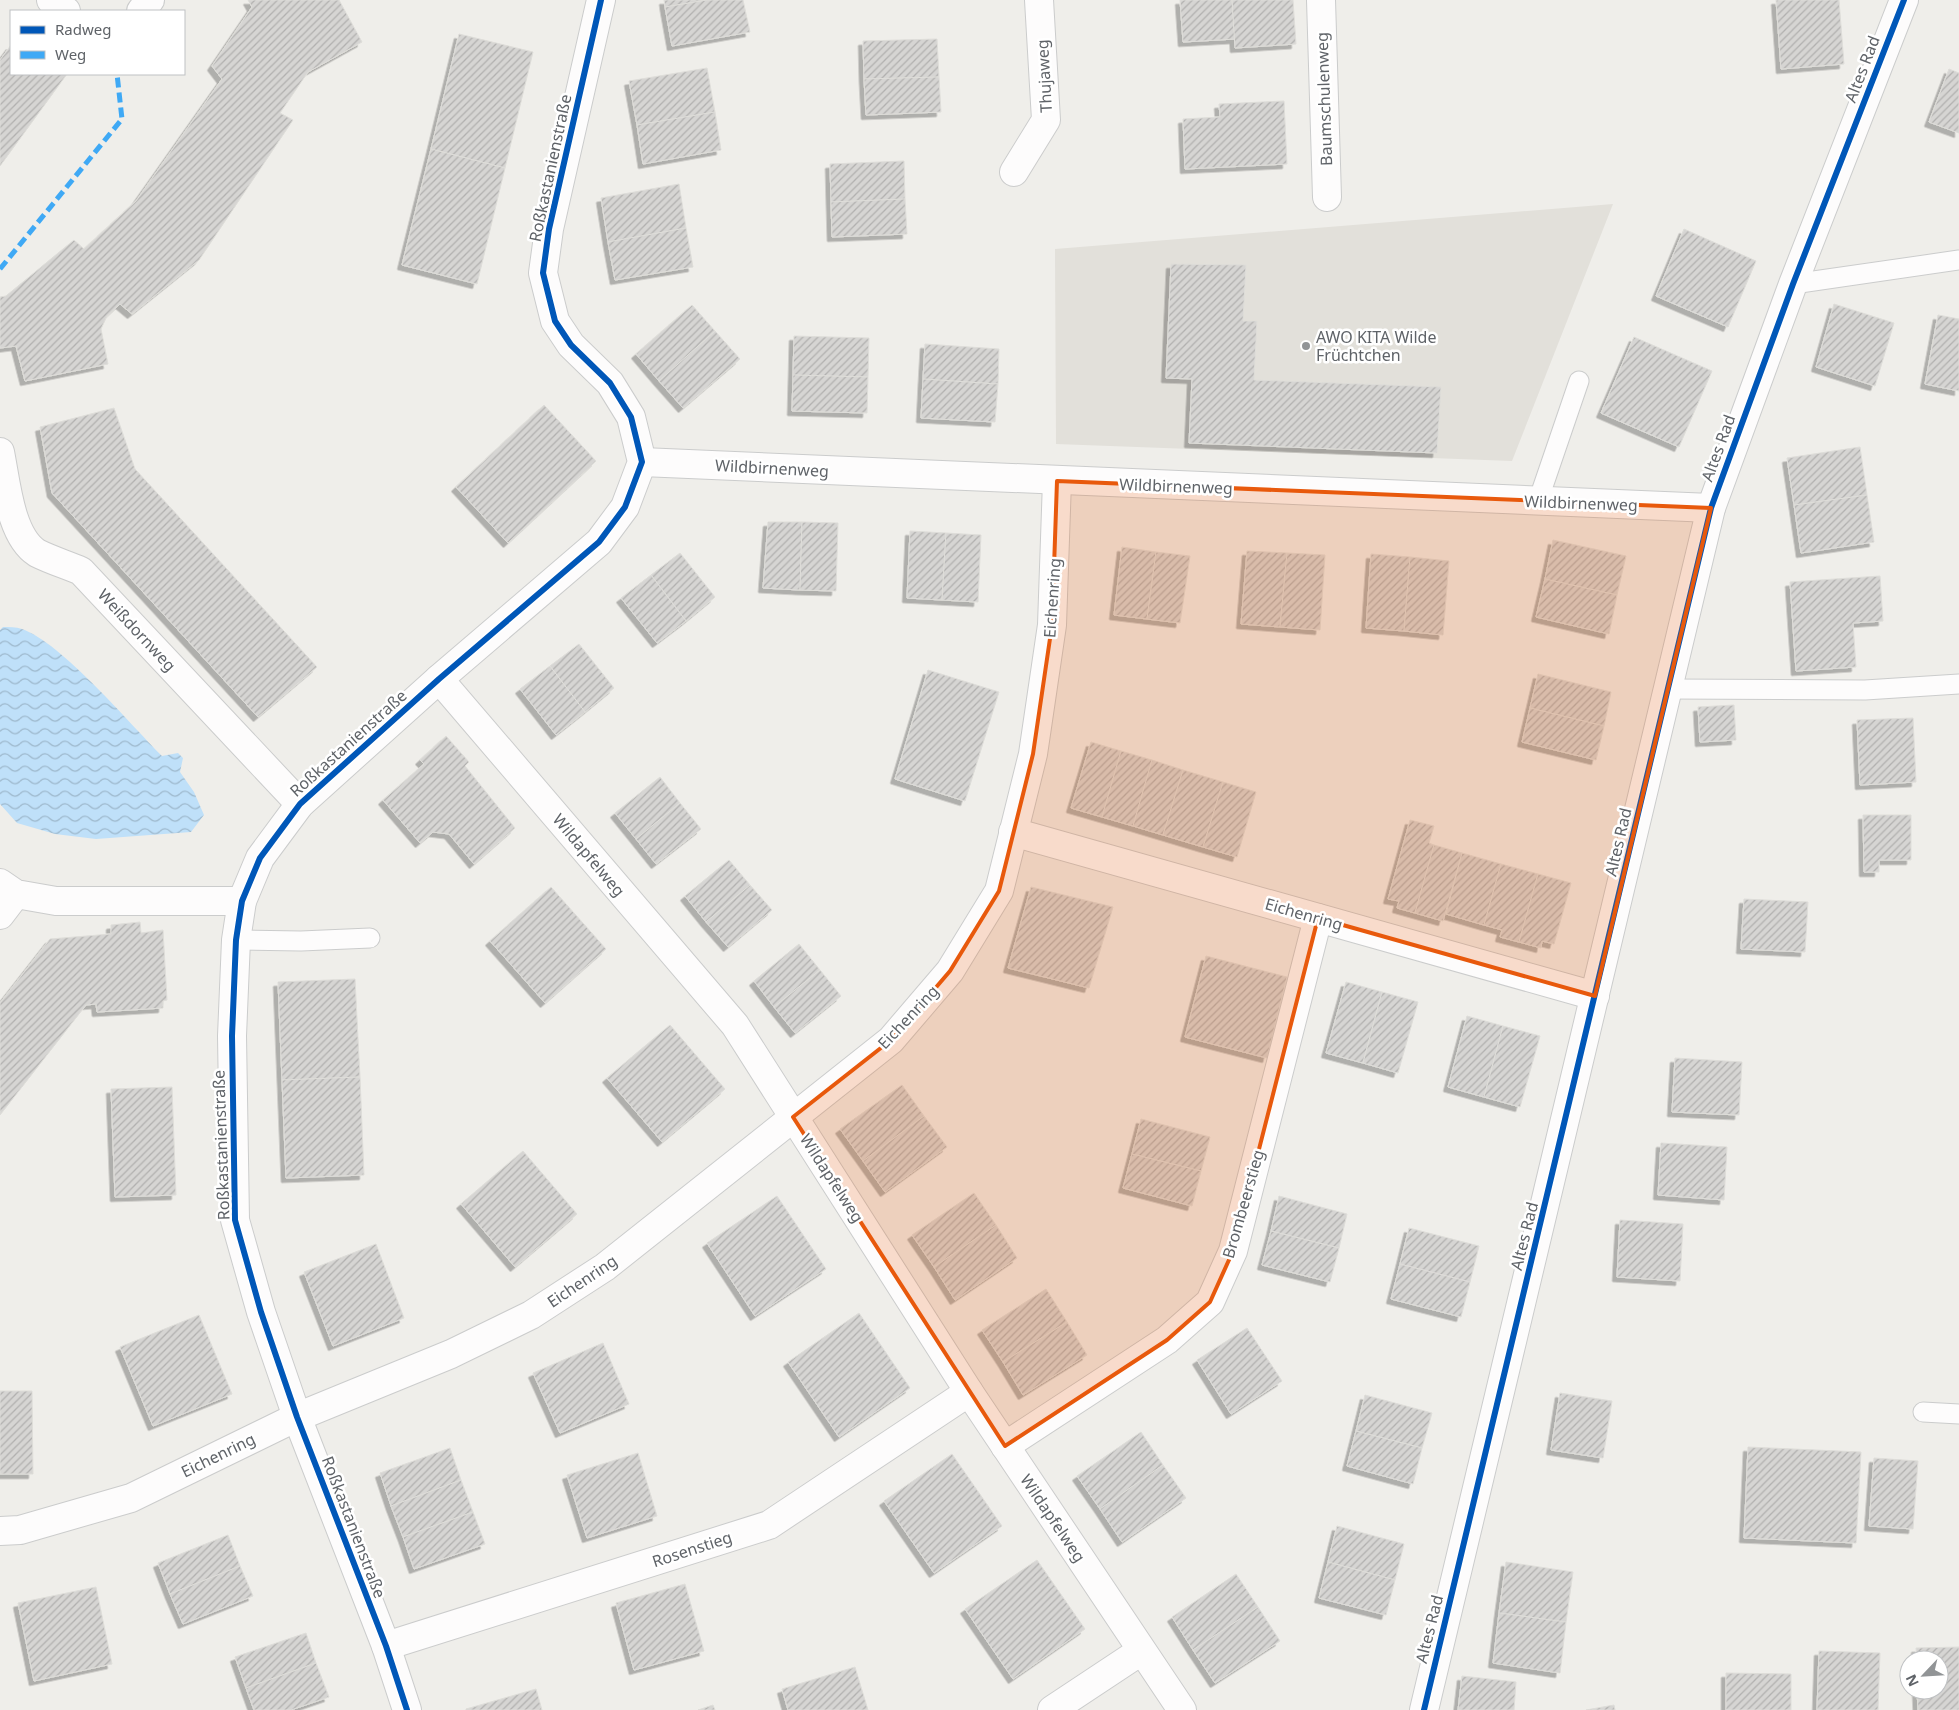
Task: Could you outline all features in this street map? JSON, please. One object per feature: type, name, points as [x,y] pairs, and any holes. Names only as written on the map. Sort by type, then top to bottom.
[{"type":"street","points":[[51,0],[65,10]]},
{"type":"street","points":[[142,10],[150,0]]},
{"type":"street","name":"Roßkastanienstraße","points":[[408,1710],[386,1646],[297,1417],[260,1312],[235,1220],[232,1036],[236,940],[242,901],[260,858],[300,804],[439,679],[598,542],[625,507],[642,462],[631,417],[610,383],[571,345],[555,321],[544,273],[549,229],[601,0]]},
{"type":"street","name":"Thujaweg","points":[[1014,172],[1046,120],[1039,0]]},
{"type":"street","name":"Baumschulenweg","points":[[1321,0],[1328,197]]},
{"type":"street","name":"Altes Rad","points":[[1424,1710],[1711,508],[1793,284],[1904,0]]},
{"type":"street","name":"Weißdornweg","points":[[0,452],[10,506],[16,524],[36,552],[81,571],[300,804]]},
{"type":"street","name":"Wildbirnenweg","points":[[642,462],[1711,508]]},
{"type":"street","name":"Eichenring","points":[[0,1531],[20,1530],[131,1498],[297,1417],[451,1354],[531,1316],[605,1267],[891,1040],[950,971],[999,891],[1033,754],[1052,625],[1057,481]]},
{"type":"street","name":"Wildapfelweg","points":[[439,679],[735,1025],[969,1392],[1182,1710]]},
{"type":"street","name":"Eichenring","points":[[1013,832],[1596,996]]},
{"type":"street","points":[[5,897],[56,901],[242,901]]},
{"type":"street","name":"Brombeerstieg","points":[[1005,1446],[1167,1340],[1210,1302],[1233,1251],[1318,918]]},
{"type":"street","name":"Rosenstieg","points":[[386,1646],[769,1525],[969,1392]]},
{"type":"street","points":[[1052,1710],[1141,1651]]},
{"type":"lane","points":[[1793,284],[1959,260]]},
{"type":"lane","points":[[1538,501],[1579,381]]},
{"type":"lane","points":[[1668,689],[1865,690],[1959,684]]},
{"type":"lane","points":[[236,940],[301,941],[370,938]]},
{"type":"lane","points":[[1923,1412],[1959,1414]]},
{"type":"highlighted area","points":[[1057,481],[1711,508],[1595,996],[1318,918],[1233,1251],[1210,1302],[1167,1340],[1005,1446],[793,1117],[891,1040],[950,971],[999,891],[1033,754],[1052,625]]},
{"type":"shaded area","name":"AWO KITA Wilde Früchtchen","points":[[1613,204],[1512,461],[1056,444],[1055,249]]},
{"type":"water","points":[[3,627],[22,629],[38,637],[56,650],[95,686],[162,756],[178,753],[183,758],[180,772],[194,792],[204,815],[191,832],[96,839],[55,834],[17,823],[0,804],[0,630]]},
{"type":"building","points":[[248,0],[339,0],[362,42],[308,72],[280,113],[293,120],[199,260],[132,314],[120,304],[107,316],[101,329],[108,364],[25,381],[16,346],[0,348],[0,297],[6,296],[74,240],[84,249],[136,201],[222,79],[212,66],[252,7]]},
{"type":"building","points":[[664,0],[707,0],[665,7]]},
{"type":"building","points":[[707,0],[743,0],[750,32],[672,46],[665,7]]},
{"type":"building","points":[[1180,0],[1232,0],[1235,39],[1183,42]]},
{"type":"building","points":[[1232,0],[1293,0],[1296,44],[1235,48]]},
{"type":"building","points":[[1776,0],[1839,0],[1844,64],[1781,69]]},
{"type":"building","points":[[459,34],[533,52],[505,168],[431,149]]},
{"type":"building","points":[[937,39],[939,77],[864,79],[863,41]]},
{"type":"building","points":[[10,46],[10,75],[66,75],[0,166],[0,60]]},
{"type":"building","points":[[707,68],[715,112],[637,125],[629,81]]},
{"type":"building","points":[[1949,69],[1959,73],[1959,133],[1929,122]]},
{"type":"building","points":[[939,77],[941,112],[866,115],[864,79]]},
{"type":"building","points":[[1284,101],[1287,164],[1185,169],[1183,119],[1220,117],[1219,104]]},
{"type":"building","points":[[715,112],[721,150],[643,164],[637,125]]},
{"type":"building","points":[[431,149],[505,168],[477,284],[402,265]]},
{"type":"building","points":[[904,161],[905,199],[831,202],[830,164]]},
{"type":"building","points":[[679,184],[686,228],[608,242],[601,198]]},
{"type":"building","points":[[905,199],[907,234],[832,237],[831,202]]},
{"type":"building","points":[[686,228],[693,267],[615,280],[608,242]]},
{"type":"building","points":[[1684,229],[1756,261],[1728,327],[1656,296]]},
{"type":"building","points":[[1171,264],[1246,265],[1243,321],[1257,321],[1254,380],[1441,387],[1437,453],[1189,443],[1192,379],[1166,378]]},
{"type":"building","points":[[1834,304],[1894,323],[1875,386],[1816,367]]},
{"type":"building","points":[[692,305],[715,331],[659,381],[636,354]]},
{"type":"building","points":[[1938,315],[1959,319],[1959,391],[1925,384]]},
{"type":"building","points":[[715,331],[740,359],[683,408],[659,381]]},
{"type":"building","points":[[794,336],[869,338],[868,377],[793,375]]},
{"type":"building","points":[[1634,337],[1712,371],[1679,447],[1601,413]]},
{"type":"building","points":[[925,344],[999,349],[998,384],[923,379]]},
{"type":"building","points":[[793,375],[868,377],[867,413],[792,411]]},
{"type":"building","points":[[923,379],[998,384],[995,422],[921,418]]},
{"type":"building","points":[[544,405],[596,461],[508,543],[456,487]]},
{"type":"building","points":[[114,408],[135,469],[317,667],[258,717],[52,493],[40,427]]},
{"type":"building","points":[[1860,447],[1867,495],[1794,505],[1787,458]]},
{"type":"building","points":[[1867,495],[1874,542],[1801,553],[1794,505]]},
{"type":"building","points":[[768,522],[802,522],[800,590],[763,588]]},
{"type":"building","points":[[802,522],[838,523],[836,591],[800,590]]},
{"type":"building","points":[[910,531],[946,533],[942,600],[907,598]]},
{"type":"building","points":[[946,533],[981,535],[978,602],[942,600]]},
{"type":"building","points":[[1553,540],[1626,556],[1617,595],[1545,579]]},
{"type":"building","points":[[1122,547],[1156,552],[1147,619],[1114,615]]},
{"type":"building","points":[[1247,551],[1287,553],[1280,627],[1241,624]]},
{"type":"building","points":[[1156,552],[1190,556],[1180,623],[1147,619]]},
{"type":"building","points":[[680,553],[715,597],[686,621],[651,575]]},
{"type":"building","points":[[1287,553],[1325,555],[1320,630],[1280,627]]},
{"type":"building","points":[[1371,554],[1410,557],[1404,631],[1366,628]]},
{"type":"building","points":[[1410,557],[1449,561],[1443,635],[1404,631]]},
{"type":"building","points":[[651,575],[686,621],[657,643],[621,598]]},
{"type":"building","points":[[1880,576],[1883,621],[1853,623],[1856,667],[1796,671],[1790,582]]},
{"type":"building","points":[[1545,579],[1617,595],[1609,634],[1536,617]]},
{"type":"building","points":[[579,644],[614,688],[585,712],[550,666]]},
{"type":"building","points":[[550,666],[585,712],[556,735],[520,689]]},
{"type":"building","points":[[928,670],[999,692],[965,801],[895,779]]},
{"type":"building","points":[[1538,674],[1611,692],[1604,726],[1530,708]]},
{"type":"building","points":[[1734,705],[1736,740],[1700,742],[1698,707]]},
{"type":"building","points":[[1530,708],[1604,726],[1596,760],[1522,742]]},
{"type":"building","points":[[1913,718],[1916,782],[1860,785],[1857,720]]},
{"type":"building","points":[[446,736],[469,762],[465,766],[515,828],[474,864],[449,834],[433,832],[420,843],[383,800],[424,764],[420,760]]},
{"type":"building","points":[[1091,742],[1121,751],[1102,817],[1071,808]]},
{"type":"building","points":[[1121,751],[1152,760],[1133,826],[1102,817]]},
{"type":"building","points":[[1152,760],[1183,770],[1163,835],[1133,826]]},
{"type":"building","points":[[1183,770],[1223,782],[1203,847],[1163,835]]},
{"type":"building","points":[[660,777],[680,803],[636,839],[615,813]]},
{"type":"building","points":[[1223,782],[1256,792],[1237,857],[1203,847]]},
{"type":"building","points":[[680,803],[701,829],[656,864],[636,839]]},
{"type":"building","points":[[1863,815],[1911,815],[1911,860],[1879,860],[1879,872],[1864,872]]},
{"type":"building","points":[[1410,820],[1434,826],[1429,843],[1434,845],[1415,913],[1397,908],[1399,901],[1388,899]]},
{"type":"building","points":[[1434,845],[1462,853],[1443,921],[1415,913]]},
{"type":"building","points":[[1462,853],[1501,864],[1484,925],[1446,914]]},
{"type":"building","points":[[729,860],[750,885],[706,922],[685,896]]},
{"type":"building","points":[[1501,864],[1538,874],[1519,942],[1500,937],[1502,930],[1484,925]]},
{"type":"building","points":[[1538,874],[1571,883],[1554,944],[1542,941],[1541,948],[1519,942]]},
{"type":"building","points":[[750,885],[772,910],[728,947],[706,922]]},
{"type":"building","points":[[551,887],[606,949],[545,1003],[490,941]]},
{"type":"building","points":[[1031,887],[1113,907],[1089,988],[1008,968]]},
{"type":"building","points":[[1744,899],[1808,902],[1805,952],[1741,949]]},
{"type":"building","points":[[140,922],[141,933],[163,930],[167,1000],[163,1001],[163,1008],[97,1012],[96,1004],[86,1005],[0,1115],[0,1003],[50,939],[111,934],[111,925]]},
{"type":"building","points":[[799,944],[820,970],[774,1007],[754,981]]},
{"type":"building","points":[[1206,956],[1287,977],[1267,1058],[1185,1037]]},
{"type":"building","points":[[820,970],[841,996],[795,1033],[774,1007]]},
{"type":"building","points":[[355,979],[360,1077],[282,1080],[278,982]]},
{"type":"building","points":[[1346,982],[1382,992],[1363,1063],[1326,1053]]},
{"type":"building","points":[[1382,992],[1418,1002],[1398,1073],[1363,1063]]},
{"type":"building","points":[[1467,1016],[1503,1026],[1484,1097],[1448,1087]]},
{"type":"building","points":[[670,1025],[725,1089],[662,1142],[607,1078]]},
{"type":"building","points":[[1503,1026],[1540,1036],[1520,1107],[1484,1097]]},
{"type":"building","points":[[1675,1058],[1742,1062],[1739,1115],[1672,1112]]},
{"type":"building","points":[[360,1077],[364,1175],[286,1178],[282,1080]]},
{"type":"building","points":[[902,1085],[924,1116],[863,1161],[840,1129]]},
{"type":"building","points":[[172,1087],[176,1195],[115,1197],[111,1089]]},
{"type":"building","points":[[924,1116],[947,1147],[885,1192],[863,1161]]},
{"type":"building","points":[[1141,1119],[1210,1137],[1201,1171],[1132,1154]]},
{"type":"building","points":[[1661,1143],[1727,1147],[1724,1200],[1658,1195]]},
{"type":"building","points":[[523,1151],[577,1214],[515,1267],[461,1204]]},
{"type":"building","points":[[1132,1154],[1201,1171],[1192,1206],[1123,1188]]},
{"type":"building","points":[[974,1193],[996,1225],[934,1267],[912,1235]]},
{"type":"building","points":[[777,1196],[826,1269],[755,1316],[707,1243]]},
{"type":"building","points":[[1279,1196],[1347,1214],[1339,1248],[1271,1231]]},
{"type":"building","points":[[1620,1220],[1683,1224],[1680,1281],[1617,1277]]},
{"type":"building","points":[[996,1225],[1017,1258],[955,1300],[934,1267]]},
{"type":"building","points":[[1409,1228],[1479,1246],[1470,1282],[1400,1264]]},
{"type":"building","points":[[1271,1231],[1339,1248],[1330,1282],[1262,1265]]},
{"type":"building","points":[[376,1244],[404,1318],[333,1346],[304,1272]]},
{"type":"building","points":[[1400,1264],[1470,1282],[1461,1317],[1391,1299]]},
{"type":"building","points":[[1046,1289],[1067,1322],[1003,1362],[982,1330]]},
{"type":"building","points":[[859,1313],[910,1388],[839,1437],[788,1362]]},
{"type":"building","points":[[199,1315],[232,1394],[153,1426],[120,1347]]},
{"type":"building","points":[[1067,1322],[1087,1355],[1023,1395],[1003,1362]]},
{"type":"building","points":[[1247,1328],[1282,1381],[1231,1414],[1197,1360]]},
{"type":"building","points":[[603,1343],[629,1404],[560,1433],[533,1373]]},
{"type":"building","points":[[0,1391],[32,1391],[33,1474],[0,1474]]},
{"type":"building","points":[[1560,1393],[1612,1401],[1603,1458],[1551,1450]]},
{"type":"building","points":[[1365,1395],[1432,1413],[1422,1448],[1356,1431]]},
{"type":"building","points":[[1356,1431],[1422,1448],[1413,1484],[1347,1466]]},
{"type":"building","points":[[1141,1432],[1163,1465],[1100,1509],[1077,1476]]},
{"type":"building","points":[[1748,1447],[1861,1452],[1856,1543],[1744,1538]]},
{"type":"building","points":[[450,1448],[461,1480],[391,1506],[380,1473]]},
{"type":"building","points":[[638,1453],[657,1516],[587,1538],[567,1475]]},
{"type":"building","points":[[952,1454],[1002,1526],[934,1573],[884,1501]]},
{"type":"building","points":[[1874,1458],[1918,1461],[1913,1529],[1869,1526]]},
{"type":"building","points":[[1163,1465],[1186,1498],[1122,1542],[1100,1509]]},
{"type":"building","points":[[461,1480],[473,1512],[403,1537],[391,1506]]},
{"type":"building","points":[[473,1512],[485,1544],[414,1569],[403,1537]]},
{"type":"building","points":[[1337,1526],[1404,1544],[1395,1580],[1328,1562]]},
{"type":"building","points":[[228,1535],[240,1566],[170,1594],[158,1563]]},
{"type":"building","points":[[1037,1560],[1085,1629],[1013,1679],[965,1609]]},
{"type":"building","points":[[1328,1562],[1395,1580],[1386,1615],[1319,1598]]},
{"type":"building","points":[[1506,1562],[1573,1572],[1566,1622],[1499,1613]]},
{"type":"building","points":[[240,1566],[253,1596],[183,1624],[170,1594]]},
{"type":"building","points":[[1236,1574],[1258,1607],[1193,1650],[1172,1617]]},
{"type":"building","points":[[685,1584],[704,1651],[634,1670],[616,1603]]},
{"type":"building","points":[[96,1587],[112,1664],[34,1681],[18,1603]]},
{"type":"building","points":[[1258,1607],[1280,1641],[1215,1683],[1193,1650]]},
{"type":"building","points":[[1499,1613],[1566,1622],[1560,1673],[1493,1663]]},
{"type":"building","points":[[306,1633],[316,1663],[246,1688],[235,1657]]},
{"type":"building","points":[[1959,1647],[1959,1710],[1918,1710],[1918,1700],[1949,1700],[1949,1650],[1916,1650],[1916,1648]]},
{"type":"building","points":[[1819,1651],[1880,1653],[1878,1710],[1817,1710]]},
{"type":"building","points":[[316,1663],[329,1697],[291,1710],[254,1710],[246,1688]]},
{"type":"building","points":[[855,1667],[868,1710],[788,1710],[782,1689]]},
{"type":"building","points":[[1726,1673],[1791,1674],[1791,1710],[1726,1710]]},
{"type":"building","points":[[1462,1676],[1516,1682],[1514,1710],[1458,1710]]},
{"type":"building","points":[[536,1689],[542,1710],[466,1710],[466,1709]]},
{"type":"building","points":[[713,1705],[715,1710],[698,1710]]},
{"type":"building","points":[[1614,1705],[1615,1710],[1586,1710]]},
{"type":"marked path","points":[[0,269],[122,119],[117,75]]},
{"type":"cycle path","points":[[407,1710],[386,1646],[297,1417],[261,1312],[235,1220],[232,1036],[236,940],[242,901],[260,858],[300,804],[439,679],[599,542],[625,507],[642,462],[631,417],[610,383],[571,345],[555,321],[543,273],[549,229],[601,0]]},
{"type":"cycle path","points":[[1424,1710],[1711,508],[1793,284],[1904,0]]},
{"type":"place","name":"AWO KITA Wilde Früchtchen","points":[[1306,346]]}]
